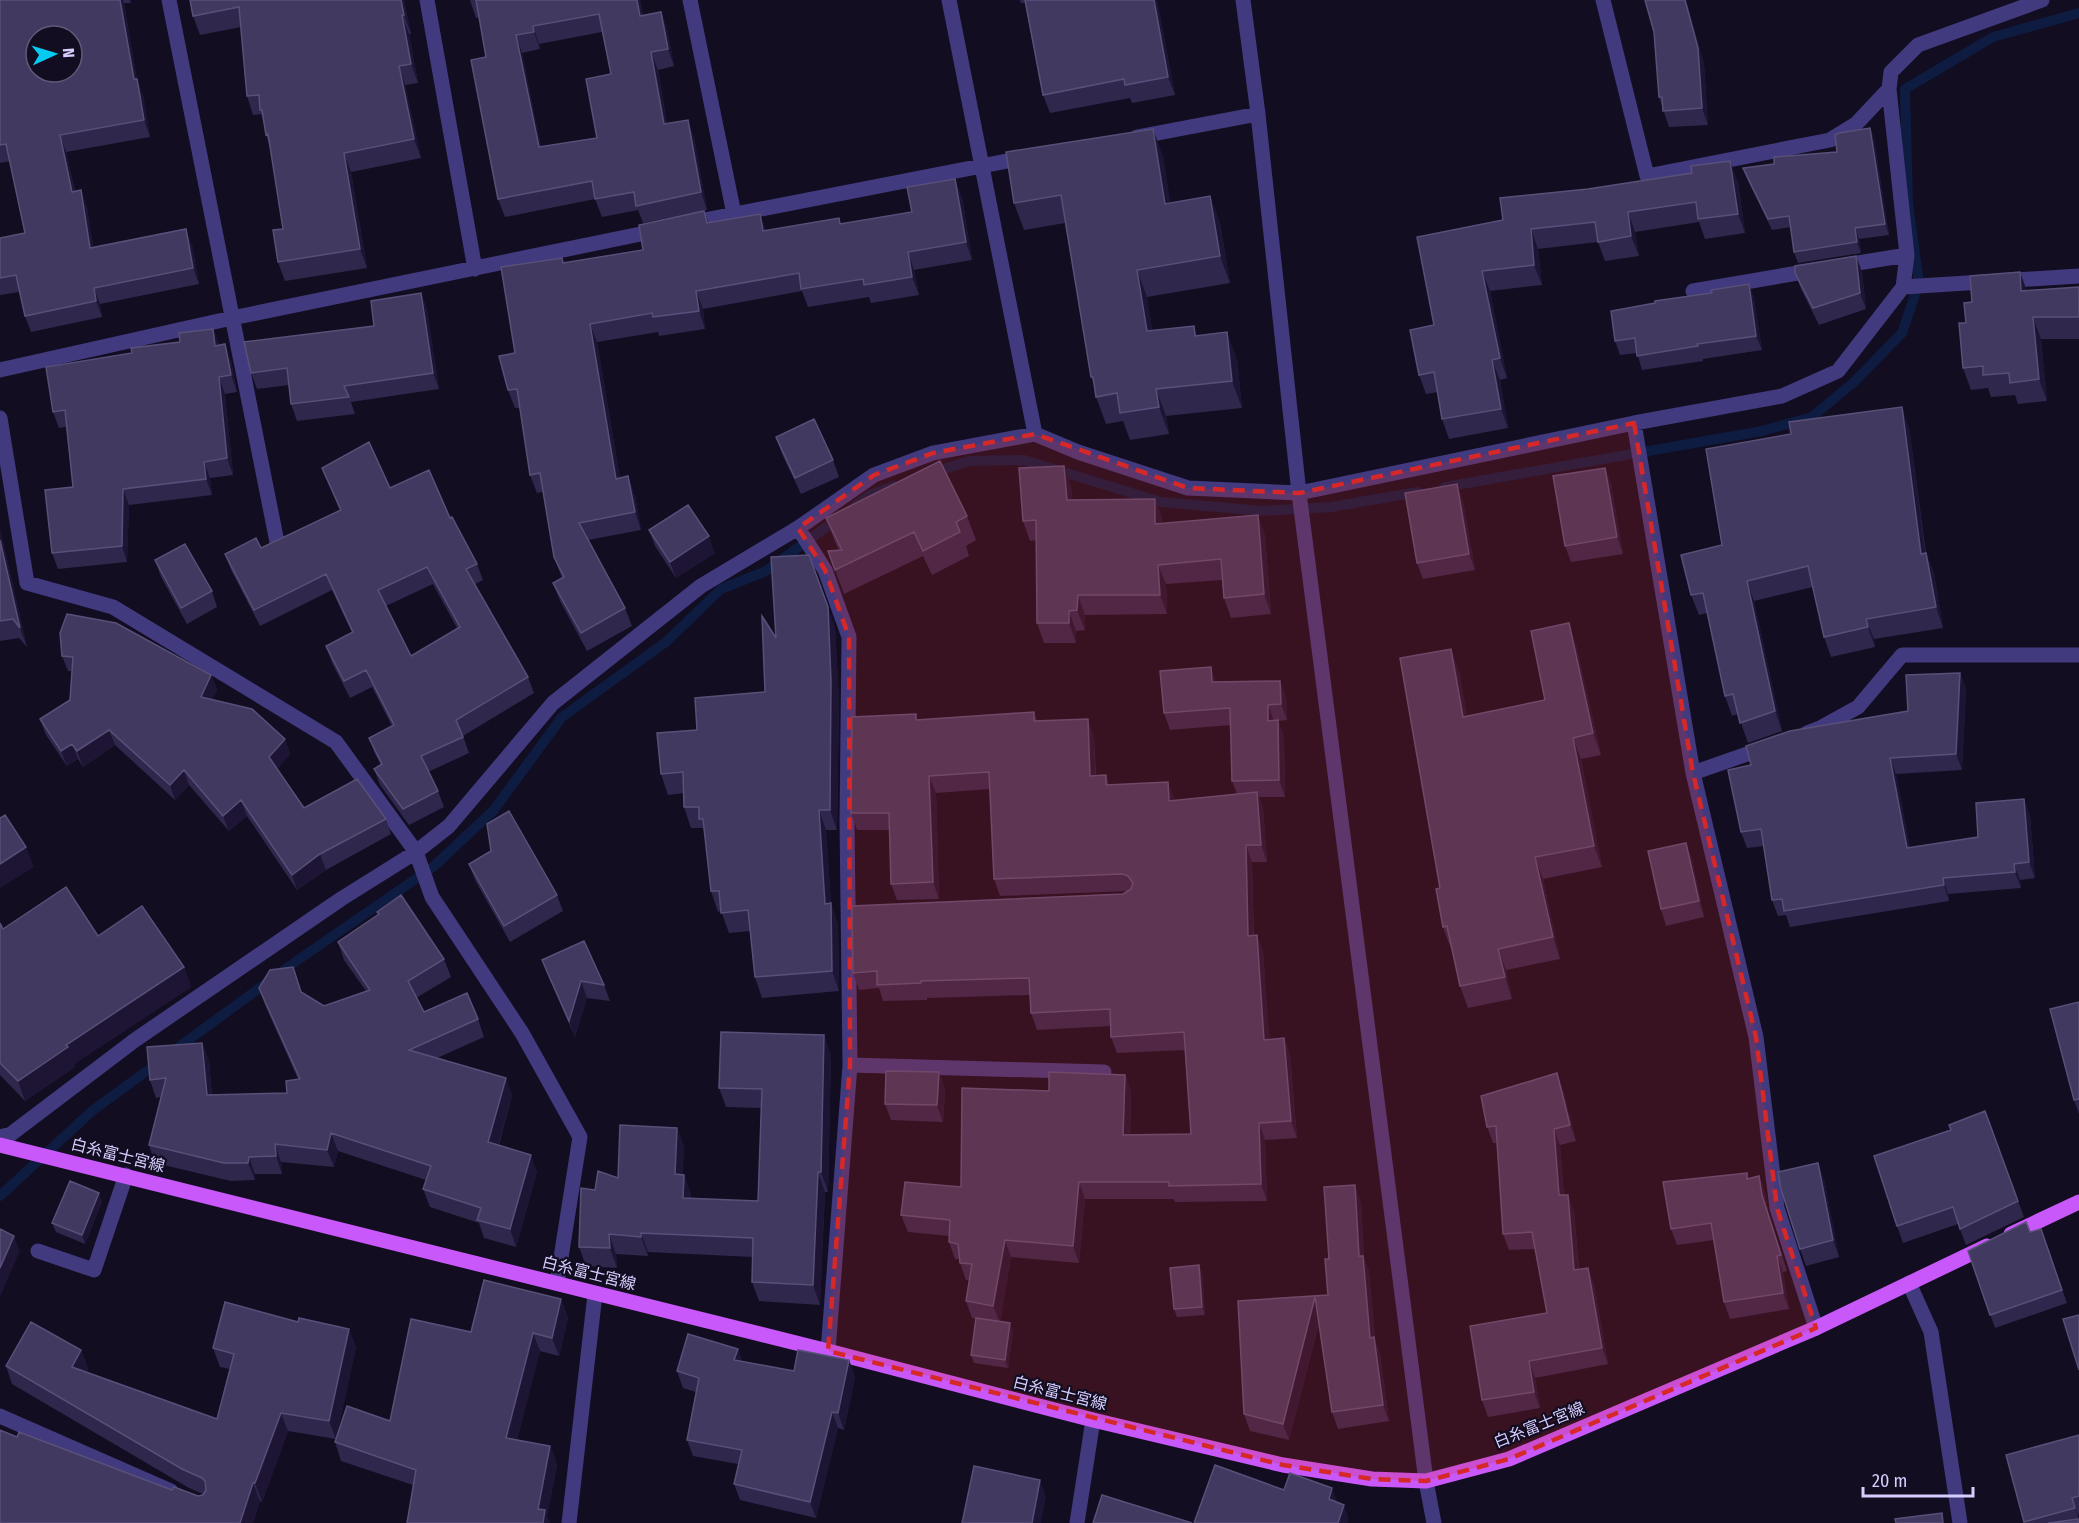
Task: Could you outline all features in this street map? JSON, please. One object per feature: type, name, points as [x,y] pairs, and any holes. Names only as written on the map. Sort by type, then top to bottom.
[{"type":"main road","name":"白糸富士宮線","points":[[0,1145],[828,1351],[1093,1420],[1283,1465],[1372,1479],[1426,1481],[1509,1459],[1816,1328],[2079,1202]]},
{"type":"street","points":[[169,0],[277,542]]},
{"type":"street","points":[[427,0],[475,269]]},
{"type":"street","points":[[690,0],[734,214]]},
{"type":"street","points":[[949,0],[1035,434]]},
{"type":"street","points":[[1243,0],[1258,114],[1299,493],[1426,1481],[1434,1523]]},
{"type":"street","points":[[1603,0],[1647,176],[1830,140],[1856,124],[1889,89]]},
{"type":"street","points":[[0,1137],[11,1134],[135,1040],[292,932],[416,852],[449,826],[553,703],[701,586],[798,528],[874,475],[933,453],[1035,434],[1078,452],[1188,488],[1299,493],[1634,423],[1782,396],[1838,371],[1903,287],[1907,255],[1889,89],[1891,72],[1918,45],[2042,0]]},
{"type":"street","points":[[1119,140],[1258,114]]},
{"type":"street","points":[[0,370],[232,318],[734,214],[1039,155]]},
{"type":"street","points":[[1693,291],[1907,255]]},
{"type":"street","points":[[1903,287],[2079,276]]},
{"type":"street","points":[[0,418],[27,583],[113,607],[336,742],[416,852],[432,897],[522,1033],[580,1137],[557,1283]]},
{"type":"street","points":[[1634,423],[1693,773],[1756,1037],[1777,1208],[1816,1328]]},
{"type":"street","points":[[798,528],[825,570],[849,637],[854,911],[850,1065],[828,1351]]},
{"type":"street","points":[[1693,773],[1820,728],[1858,707],[1902,655],[2079,655]]},
{"type":"street","points":[[850,1065],[1104,1072]]},
{"type":"street","points":[[38,1251],[94,1270],[126,1175]]},
{"type":"street","points":[[1909,1283],[1931,1332],[1960,1523]]},
{"type":"street","points":[[569,1523],[595,1294]]},
{"type":"street","points":[[0,1416],[182,1496]]},
{"type":"street","points":[[1077,1523],[1093,1420]]},
{"type":"highlighted area","points":[[1634,423],[1693,773],[1756,1037],[1777,1208],[1816,1328],[1509,1459],[1426,1481],[1372,1479],[1283,1465],[828,1351],[850,1065],[849,637],[825,570],[798,528],[874,475],[933,453],[1035,434],[1188,488],[1299,493]]},
{"type":"building","points":[[0,0],[120,0],[144,120],[60,135],[72,192],[81,190],[90,248],[186,229],[193,268],[94,288],[96,301],[25,316],[16,275],[0,278],[0,238],[25,233],[6,144],[0,145]]},
{"type":"building","points":[[190,0],[401,0],[411,64],[399,66],[414,139],[344,153],[360,249],[278,262],[273,230],[283,229],[268,134],[266,135],[262,110],[260,110],[259,95],[247,96],[239,7],[193,16]]},
{"type":"building","points":[[476,0],[637,0],[640,16],[661,12],[668,49],[651,52],[664,124],[688,120],[701,192],[636,206],[634,192],[595,199],[592,181],[498,199],[471,60],[486,57]],"holes":[[[599,14],[611,74],[586,79],[597,138],[539,147],[516,35],[534,32],[533,26]]]},
{"type":"building","points":[[1025,0],[1154,0],[1168,77],[1125,85],[1124,79],[1043,95]]},
{"type":"building","points":[[1645,0],[1685,0],[1698,48],[1702,108],[1663,111],[1662,97],[1659,97],[1654,32]]},
{"type":"building","points":[[1870,128],[1885,224],[1855,228],[1857,242],[1794,252],[1789,216],[1768,219],[1743,168],[1774,164],[1774,157],[1837,152],[1835,135]]},
{"type":"building","points":[[1153,129],[1165,204],[1210,196],[1220,256],[1137,270],[1147,331],[1194,326],[1195,336],[1227,332],[1232,381],[1156,389],[1159,407],[1120,413],[1117,393],[1096,397],[1061,195],[1014,203],[1006,152]]},
{"type":"building","points":[[1730,161],[1738,214],[1698,219],[1696,202],[1628,212],[1631,236],[1598,242],[1595,222],[1531,229],[1534,265],[1482,271],[1500,358],[1492,360],[1501,409],[1442,419],[1434,372],[1419,375],[1410,330],[1434,325],[1417,237],[1503,220],[1500,198],[1588,189],[1692,173],[1691,166]]},
{"type":"building","points":[[955,179],[966,242],[908,252],[912,277],[864,285],[863,279],[801,289],[799,273],[696,291],[699,311],[653,317],[652,313],[590,324],[616,479],[628,476],[635,512],[579,523],[625,608],[581,633],[553,583],[564,577],[554,557],[540,473],[530,475],[517,389],[508,390],[499,356],[515,353],[501,267],[562,258],[563,263],[643,250],[639,225],[704,211],[707,223],[760,214],[763,231],[839,218],[840,224],[912,212],[907,187]]},
{"type":"building","points":[[1856,256],[1860,293],[1813,308],[1795,273],[1795,266]]},
{"type":"building","points":[[2020,272],[2021,291],[2079,287],[2079,317],[2033,317],[2039,379],[2010,383],[2009,373],[1983,375],[1983,366],[1963,368],[1959,323],[1966,323],[1964,303],[1972,302],[1970,276]]},
{"type":"building","points":[[1749,284],[1756,336],[1697,344],[1698,346],[1637,356],[1635,338],[1615,341],[1611,311]]},
{"type":"building","points":[[421,293],[433,373],[344,386],[349,397],[291,404],[287,368],[251,373],[244,342],[374,326],[371,301]]},
{"type":"building","points":[[213,329],[215,346],[225,344],[231,375],[219,377],[227,458],[204,462],[206,479],[123,489],[122,546],[52,553],[45,490],[73,487],[65,410],[53,412],[46,367],[132,353],[131,348],[180,342],[179,333]]},
{"type":"building","points":[[1902,407],[1921,554],[1926,553],[1936,607],[1866,619],[1868,627],[1824,637],[1808,566],[1747,581],[1775,711],[1740,723],[1733,694],[1725,696],[1703,593],[1691,595],[1681,555],[1722,545],[1706,449],[1791,434],[1789,422]]},
{"type":"building","points":[[814,419],[833,460],[795,478],[776,437]]},
{"type":"building","points":[[369,442],[390,488],[429,470],[450,518],[452,517],[477,564],[466,569],[528,677],[456,720],[463,737],[421,756],[438,791],[403,809],[374,769],[382,764],[369,738],[394,725],[366,670],[344,681],[326,646],[353,632],[326,574],[254,610],[225,554],[256,538],[261,548],[341,510],[322,468]],"holes":[[[427,567],[460,627],[411,656],[378,590]]]},
{"type":"building","points":[[940,461],[967,516],[956,522],[960,532],[923,551],[914,532],[835,570],[828,551],[842,550],[826,518]]},
{"type":"building","points":[[1064,466],[1067,500],[1155,499],[1155,524],[1258,515],[1264,594],[1224,598],[1221,559],[1158,565],[1160,595],[1078,595],[1077,610],[1069,611],[1069,623],[1037,623],[1036,520],[1023,521],[1019,468]]},
{"type":"building","points":[[1605,468],[1617,537],[1565,546],[1553,476]]},
{"type":"building","points":[[1457,484],[1469,554],[1417,563],[1405,493]]},
{"type":"building","points":[[688,505],[709,536],[670,562],[649,530]]},
{"type":"building","points":[[0,540],[20,628],[13,619],[0,621]]},
{"type":"building","points":[[185,544],[212,591],[181,608],[155,560]]},
{"type":"building","points":[[809,555],[828,607],[831,681],[830,810],[819,810],[825,904],[831,903],[832,971],[755,977],[748,910],[721,913],[719,891],[711,891],[703,819],[699,819],[699,807],[684,807],[683,772],[661,774],[657,733],[697,730],[695,698],[765,692],[762,616],[776,638],[771,557]]},
{"type":"building","points":[[67,614],[116,623],[211,675],[201,697],[252,709],[285,739],[269,757],[304,808],[357,779],[386,819],[320,854],[292,875],[241,800],[223,816],[184,770],[170,785],[109,730],[77,751],[72,744],[61,751],[40,719],[70,700],[73,657],[62,656],[60,633]]},
{"type":"building","points":[[1569,623],[1593,733],[1573,738],[1594,846],[1535,857],[1553,937],[1498,949],[1505,977],[1460,986],[1447,926],[1443,927],[1436,889],[1440,888],[1400,658],[1451,649],[1463,717],[1545,700],[1531,631]]},
{"type":"building","points":[[1211,667],[1212,682],[1280,681],[1281,704],[1268,705],[1268,721],[1278,720],[1279,780],[1232,781],[1230,708],[1164,713],[1160,671]]},
{"type":"building","points":[[1960,673],[1956,754],[1890,758],[1907,848],[1978,837],[1976,803],[2024,799],[2029,862],[2014,864],[2015,872],[1943,878],[1944,885],[1784,911],[1782,899],[1772,900],[1761,829],[1741,832],[1728,770],[1751,765],[1746,746],[1790,731],[1908,711],[1906,675]]},
{"type":"building","points":[[1034,712],[1034,721],[1088,719],[1090,776],[1106,775],[1106,785],[1168,782],[1169,801],[1257,792],[1261,845],[1246,845],[1248,936],[1257,935],[1264,1040],[1284,1038],[1291,1121],[1259,1123],[1261,1184],[1169,1186],[1169,1182],[1079,1182],[1073,1246],[1005,1240],[993,1306],[966,1301],[972,1264],[960,1263],[958,1244],[949,1242],[950,1220],[901,1215],[905,1182],[961,1187],[962,1088],[1049,1091],[1049,1072],[1125,1075],[1123,1135],[1191,1134],[1184,1032],[1111,1037],[1110,1009],[1031,1013],[1029,978],[921,981],[921,983],[877,985],[877,971],[853,973],[852,906],[1123,894],[1131,889],[1133,883],[1128,876],[1122,874],[994,879],[989,772],[929,776],[933,882],[891,884],[889,813],[851,813],[852,717],[916,714],[916,720]]},
{"type":"building","points":[[509,811],[557,895],[504,926],[469,864],[491,851],[487,824]]},
{"type":"building","points":[[5,815],[26,847],[0,864],[0,818]]},
{"type":"building","points":[[1686,843],[1699,901],[1661,909],[1648,851]]},
{"type":"building","points":[[66,887],[98,936],[142,906],[184,967],[66,1045],[68,1047],[18,1081],[0,1063],[0,923],[3,929]]},
{"type":"building","points":[[401,895],[444,959],[408,981],[424,1012],[467,993],[478,1019],[409,1050],[506,1078],[488,1142],[531,1155],[510,1229],[477,1220],[481,1208],[423,1189],[431,1166],[331,1133],[327,1150],[275,1144],[276,1156],[249,1157],[248,1163],[224,1163],[149,1145],[166,1078],[150,1080],[147,1047],[202,1043],[207,1095],[287,1093],[286,1081],[300,1079],[259,988],[270,970],[293,967],[301,992],[324,1006],[370,990],[338,942],[379,914],[377,912]]},
{"type":"building","points":[[584,941],[604,985],[581,981],[569,1021],[542,960]]},
{"type":"building","points":[[2079,1002],[2079,1099],[2074,1100],[2050,1009]]},
{"type":"building","points":[[721,1032],[824,1035],[821,1172],[818,1172],[813,1285],[752,1282],[753,1238],[641,1233],[641,1237],[609,1234],[610,1248],[579,1247],[581,1188],[595,1190],[598,1171],[618,1178],[620,1125],[677,1128],[675,1174],[684,1175],[683,1198],[758,1201],[762,1089],[719,1088]]},
{"type":"building","points":[[886,1071],[939,1072],[937,1105],[885,1104]]},
{"type":"building","points":[[1557,1073],[1570,1125],[1554,1129],[1559,1195],[1568,1195],[1574,1270],[1588,1268],[1602,1348],[1529,1361],[1534,1392],[1482,1400],[1470,1326],[1547,1313],[1532,1232],[1503,1234],[1496,1126],[1487,1127],[1481,1096]]},
{"type":"building","points":[[1985,1111],[2018,1201],[1960,1229],[1953,1207],[1897,1226],[1874,1156],[1951,1130],[1949,1125]]},
{"type":"building","points":[[1818,1163],[1833,1240],[1800,1249],[1778,1172]]},
{"type":"building","points":[[1747,1173],[1747,1179],[1759,1176],[1762,1195],[1781,1255],[1777,1256],[1783,1293],[1724,1302],[1711,1223],[1671,1229],[1663,1182]]},
{"type":"building","points":[[70,1181],[99,1193],[82,1235],[52,1223]]},
{"type":"building","points":[[1355,1185],[1359,1256],[1363,1256],[1370,1338],[1374,1337],[1383,1405],[1332,1412],[1315,1297],[1283,1424],[1244,1414],[1238,1301],[1328,1295],[1325,1259],[1329,1259],[1324,1187]]},
{"type":"building","points":[[2026,1222],[2030,1232],[2041,1229],[2062,1290],[1990,1315],[1968,1251]]},
{"type":"building","points":[[0,1229],[14,1236],[0,1268]]},
{"type":"building","points":[[1199,1265],[1202,1307],[1174,1309],[1170,1268]]},
{"type":"building","points":[[484,1280],[561,1299],[552,1338],[533,1333],[506,1438],[550,1446],[538,1509],[545,1510],[543,1523],[407,1523],[416,1470],[335,1442],[347,1406],[390,1421],[411,1319],[471,1332]]},
{"type":"building","points":[[225,1302],[298,1322],[299,1318],[349,1329],[329,1421],[281,1413],[240,1523],[0,1523],[0,1430],[17,1437],[19,1432],[172,1490],[174,1487],[198,1496],[203,1495],[206,1490],[205,1481],[202,1478],[182,1469],[6,1366],[31,1322],[81,1350],[72,1367],[217,1419],[234,1354],[213,1348]]},
{"type":"building","points":[[2079,1315],[2079,1370],[2063,1319]]},
{"type":"building","points":[[976,1318],[1010,1323],[1005,1360],[971,1355]]},
{"type":"building","points":[[688,1334],[738,1349],[734,1360],[794,1371],[798,1350],[849,1360],[838,1413],[832,1412],[810,1502],[734,1484],[742,1450],[687,1440],[699,1378],[677,1371]]},
{"type":"building","points":[[2079,1435],[2079,1496],[2072,1498],[2075,1508],[2024,1522],[2006,1455]]},
{"type":"building","points":[[1215,1465],[1284,1490],[1290,1473],[1332,1488],[1329,1499],[1344,1505],[1338,1523],[1194,1523]]},
{"type":"building","points":[[974,1466],[1040,1480],[1032,1523],[962,1523]]},
{"type":"building","points":[[1102,1495],[1192,1523],[1093,1523]]},
{"type":"building","points":[[1942,1513],[1943,1523],[1896,1523],[1895,1519]]},
{"type":"building","points":[[2078,1519],[2078,1523],[2048,1523]]},
{"type":"waterway","points":[[1445,487],[1762,431],[1812,417],[1854,382],[1902,333],[1919,283],[1908,202],[1905,89],[1993,37],[2079,13]]},
{"type":"waterway","points":[[931,473],[969,461],[1024,460],[1161,502],[1262,511],[1331,507],[1418,492]]},
{"type":"waterway","points":[[855,506],[870,495],[894,486]]},
{"type":"waterway","points":[[172,1052],[298,960],[433,867],[493,811],[562,717],[666,642],[721,589],[766,571],[840,517]]},
{"type":"waterway","points":[[0,1196],[92,1111],[159,1062]]}]
